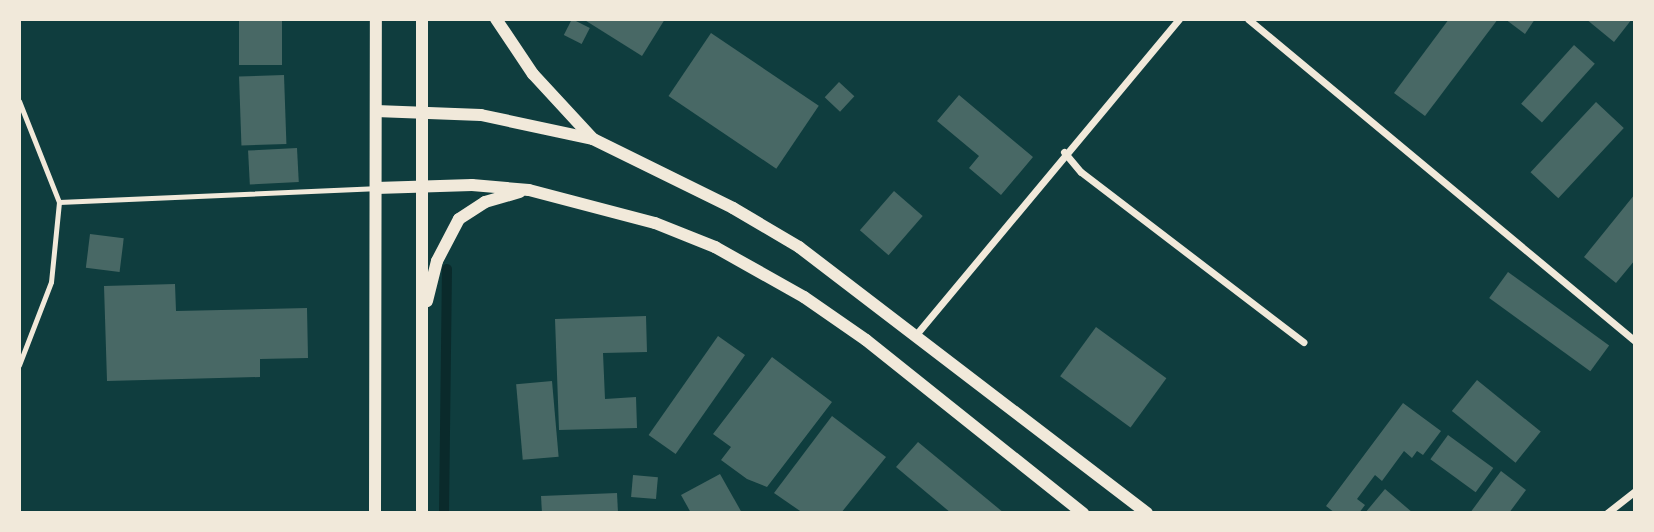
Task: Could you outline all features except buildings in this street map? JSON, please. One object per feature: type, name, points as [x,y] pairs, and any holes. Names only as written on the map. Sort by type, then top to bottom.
[{"type":"street","points":[[375,513],[376,19]]},
{"type":"street","points":[[422,19],[422,513]]},
{"type":"street","points":[[496,19],[533,74],[593,139]]},
{"type":"street","points":[[914,337],[1064,152],[1179,19]]},
{"type":"street","points":[[1248,19],[1635,341]]},
{"type":"street","points":[[376,111],[420,111],[535,123],[593,139],[733,208],[799,247],[1146,513]]},
{"type":"street","points":[[1064,152],[1082,172],[1303,342]]},
{"type":"street","points":[[376,188],[529,190],[655,223],[715,247],[804,297],[886,356],[1083,513]]},
{"type":"street","points":[[424,315],[437,261],[459,219],[485,202],[529,190]]},
{"type":"street","points":[[1607,513],[1635,491]]},
{"type":"lane","points":[[19,101],[59,202],[51,282],[19,365]]},
{"type":"lane","points":[[59,202],[376,188]]},
{"type":"waterway","points":[[444,513],[447,269]]}]
